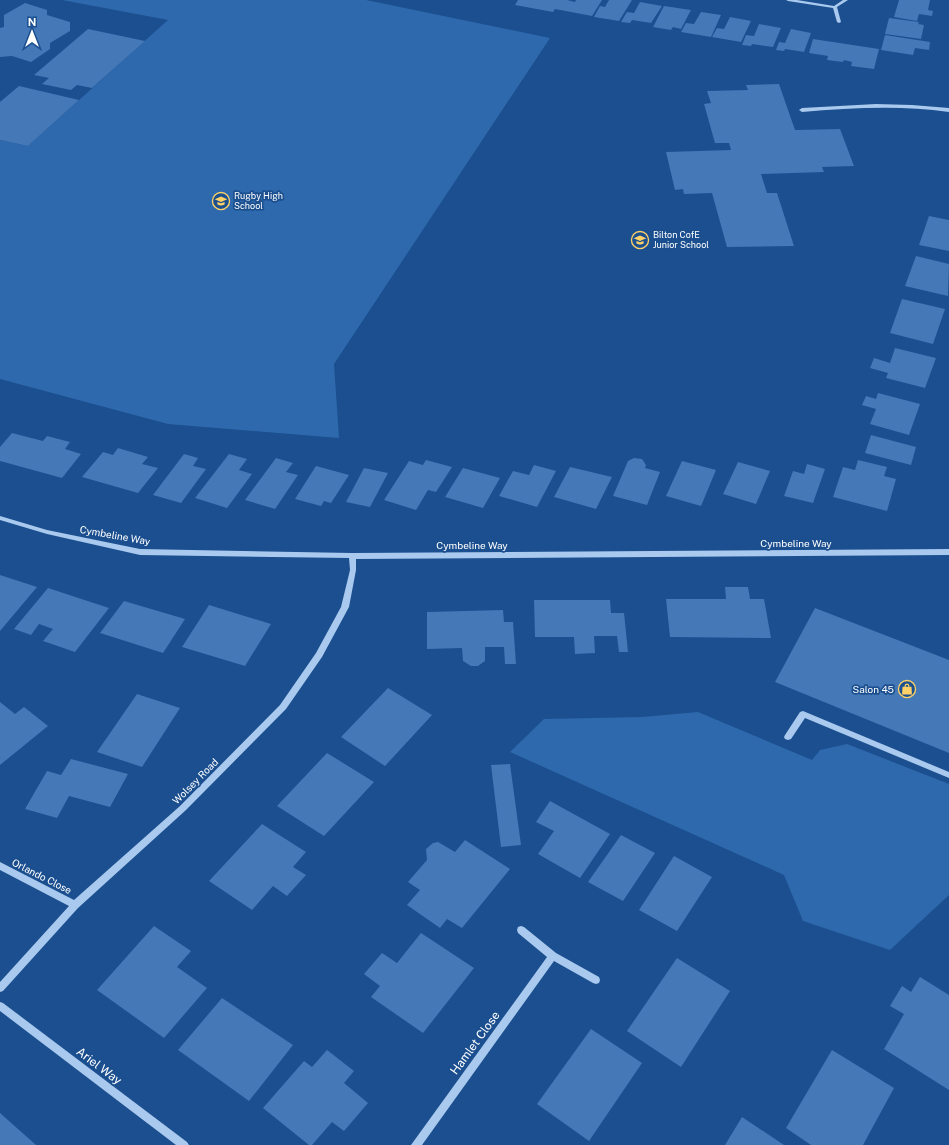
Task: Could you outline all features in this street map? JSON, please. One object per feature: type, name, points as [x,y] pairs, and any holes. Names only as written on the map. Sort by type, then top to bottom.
[{"type":"street","points":[[788,0],[835,8],[846,0]]},
{"type":"street","points":[[835,8],[839,22]]},
{"type":"street","points":[[802,110],[880,105],[922,105],[949,110]]},
{"type":"street","name":"Cymbeline Way","points":[[0,518],[47,532],[140,552],[352,556],[949,552]]},
{"type":"street","name":"Wolsey Road","points":[[0,988],[75,905],[183,808],[283,707],[319,655],[345,607],[353,570],[352,556]]},
{"type":"street","points":[[788,737],[802,714],[949,775]]},
{"type":"street","name":"Orlando Close","points":[[0,866],[75,905]]},
{"type":"street","points":[[521,930],[553,956],[596,980]]},
{"type":"street","name":"Hamlet Close","points":[[416,1145],[553,956]]},
{"type":"street","name":"Ariel Way","points":[[0,1006],[184,1145]]},
{"type":"shaded area","name":"Rugby High School","points":[[62,0],[366,0],[550,38],[334,364],[339,438],[168,424],[0,379],[0,140],[28,146],[168,20]]},
{"type":"shaded area","points":[[698,712],[812,760],[820,750],[847,744],[949,784],[949,895],[890,950],[803,921],[784,875],[510,752],[544,719],[642,717]]},
{"type":"building","points":[[518,0],[567,0],[575,2],[576,0],[602,0],[592,16],[555,9],[553,12],[515,5]]},
{"type":"building","points":[[609,0],[632,0],[619,21],[594,17],[600,6],[605,7]]},
{"type":"building","points":[[899,0],[930,0],[928,10],[933,11],[932,16],[919,14],[917,21],[894,17]]},
{"type":"building","points":[[640,2],[662,6],[651,23],[632,20],[630,23],[621,22],[627,12],[634,13]]},
{"type":"building","points":[[25,3],[47,10],[47,15],[70,22],[70,31],[50,43],[50,49],[31,62],[12,56],[0,57],[0,28],[4,27],[4,15]]},
{"type":"building","points":[[664,6],[691,10],[681,29],[673,27],[671,30],[653,27]]},
{"type":"building","points":[[701,12],[721,15],[711,37],[681,32],[686,23],[694,24]]},
{"type":"building","points":[[730,17],[751,21],[741,42],[712,37],[717,28],[724,29]]},
{"type":"building","points":[[889,18],[919,22],[918,24],[924,25],[921,39],[885,34]]},
{"type":"building","points":[[759,24],[781,28],[773,47],[752,44],[751,46],[742,45],[746,35],[754,36]]},
{"type":"building","points":[[88,29],[145,41],[92,88],[77,85],[71,90],[42,84],[49,78],[34,75]]},
{"type":"building","points":[[791,29],[811,33],[804,52],[785,49],[784,51],[776,50],[779,42],[785,43]]},
{"type":"building","points":[[885,35],[930,42],[929,50],[915,48],[913,55],[881,50]]},
{"type":"building","points":[[813,39],[879,49],[874,69],[851,66],[852,62],[844,60],[843,62],[827,60],[828,56],[809,53]]},
{"type":"building","points":[[779,84],[795,130],[840,129],[854,166],[822,167],[824,172],[761,174],[767,193],[777,193],[794,246],[727,247],[712,193],[684,194],[683,189],[675,190],[666,152],[731,150],[729,143],[715,143],[704,104],[711,103],[707,91],[748,90],[746,85]]},
{"type":"building","points":[[19,86],[79,100],[28,146],[0,140],[0,102]]},
{"type":"building","points":[[929,216],[949,220],[949,251],[919,245]]},
{"type":"building","points":[[916,256],[949,264],[948,296],[905,286]]},
{"type":"building","points":[[902,299],[945,309],[933,344],[890,333]]},
{"type":"building","points":[[895,348],[936,358],[925,388],[886,378],[888,373],[870,368],[874,358],[890,363]]},
{"type":"building","points":[[878,393],[920,404],[909,435],[870,424],[876,409],[862,405],[866,396],[876,399]]},
{"type":"building","points":[[12,433],[43,441],[47,436],[70,442],[65,449],[81,454],[62,478],[0,461],[0,447]]},
{"type":"building","points":[[871,435],[916,447],[911,465],[865,453]]},
{"type":"building","points":[[118,448],[148,457],[142,464],[158,468],[138,493],[82,477],[103,452],[113,455]]},
{"type":"building","points":[[184,454],[198,458],[193,466],[206,469],[181,503],[153,495]]},
{"type":"building","points":[[229,454],[247,459],[239,470],[252,474],[227,508],[195,498]]},
{"type":"building","points":[[276,458],[293,463],[286,472],[298,475],[275,509],[245,500]]},
{"type":"building","points":[[634,458],[642,459],[646,465],[645,468],[660,472],[647,505],[613,496],[628,461]]},
{"type":"building","points":[[426,460],[452,467],[436,492],[428,490],[416,510],[384,500],[409,461],[423,465]]},
{"type":"building","points":[[858,460],[887,467],[884,476],[896,479],[887,511],[833,497],[843,467],[855,470]]},
{"type":"building","points":[[682,461],[716,470],[701,506],[666,496]]},
{"type":"building","points":[[738,462],[770,471],[756,504],[723,494]]},
{"type":"building","points":[[807,464],[825,469],[813,503],[784,496],[793,471],[804,474]]},
{"type":"building","points":[[534,465],[556,471],[537,507],[499,496],[513,471],[529,475]]},
{"type":"building","points":[[316,466],[349,475],[331,503],[324,501],[321,506],[295,499]]},
{"type":"building","points":[[570,467],[612,477],[596,509],[554,497]]},
{"type":"building","points":[[364,468],[388,473],[370,507],[346,502]]},
{"type":"building","points":[[463,468],[500,478],[483,508],[445,497]]},
{"type":"building","points":[[0,575],[37,587],[0,631]]},
{"type":"building","points":[[725,587],[748,587],[750,599],[764,599],[771,638],[670,637],[666,599],[726,599]]},
{"type":"building","points":[[48,588],[109,608],[75,652],[43,641],[53,629],[39,624],[31,635],[14,629]]},
{"type":"building","points":[[534,600],[610,600],[611,613],[624,613],[628,652],[619,652],[617,636],[594,636],[595,653],[575,654],[574,637],[535,637]]},
{"type":"building","points":[[124,601],[185,619],[163,653],[100,633]]},
{"type":"building","points":[[209,605],[271,624],[245,666],[182,647]]},
{"type":"building","points":[[815,608],[949,660],[949,753],[775,682]]},
{"type":"building","points":[[503,610],[504,622],[513,622],[516,664],[505,664],[504,647],[485,647],[485,661],[478,666],[471,666],[463,661],[462,648],[427,649],[427,612]]},
{"type":"building","points":[[388,688],[432,715],[385,766],[341,737]]},
{"type":"building","points":[[137,694],[180,708],[142,767],[97,752]]},
{"type":"building","points":[[0,702],[15,714],[24,707],[48,726],[0,765]]},
{"type":"building","points":[[327,753],[374,782],[324,836],[277,806]]},
{"type":"building","points":[[71,759],[128,774],[110,807],[69,796],[57,818],[25,809],[47,771],[61,775]]},
{"type":"building","points":[[510,764],[521,845],[501,847],[491,765]]},
{"type":"building","points":[[550,801],[610,834],[580,878],[538,854],[554,831],[536,822]]},
{"type":"building","points":[[262,824],[306,852],[293,867],[306,875],[287,896],[273,886],[252,910],[209,881]]},
{"type":"building","points":[[621,835],[655,853],[623,901],[588,882]]},
{"type":"building","points":[[465,840],[510,869],[462,928],[447,919],[440,928],[407,905],[420,890],[408,882],[427,860],[426,849],[433,843],[438,842],[455,852]]},
{"type":"building","points":[[674,856],[712,877],[677,931],[639,910]]},
{"type":"building","points":[[154,926],[191,951],[177,967],[207,988],[164,1038],[97,990]]},
{"type":"building","points":[[421,933],[474,968],[423,1033],[371,997],[380,986],[364,974],[382,953],[397,963]]},
{"type":"building","points":[[677,958],[730,991],[681,1067],[627,1031]]},
{"type":"building","points":[[920,977],[949,995],[949,1090],[884,1049],[904,1014],[890,1006],[902,986],[911,992]]},
{"type":"building","points":[[222,998],[293,1045],[249,1101],[178,1050]]},
{"type":"building","points":[[591,1029],[642,1063],[589,1141],[537,1104]]},
{"type":"building","points":[[327,1050],[354,1071],[344,1083],[368,1103],[344,1131],[332,1122],[312,1145],[309,1145],[263,1108],[304,1061],[312,1067]]},
{"type":"building","points":[[832,1050],[894,1088],[863,1145],[811,1145],[786,1128]]},
{"type":"building","points":[[0,1113],[36,1145],[0,1145]]},
{"type":"building","points":[[742,1117],[784,1145],[725,1145]]},
{"type":"place","name":"Rugby High School","points":[[221,201]]},
{"type":"place","name":"Bilton CofE Junior School","points":[[640,240]]},
{"type":"place","name":"Salon 45","points":[[907,689]]}]
